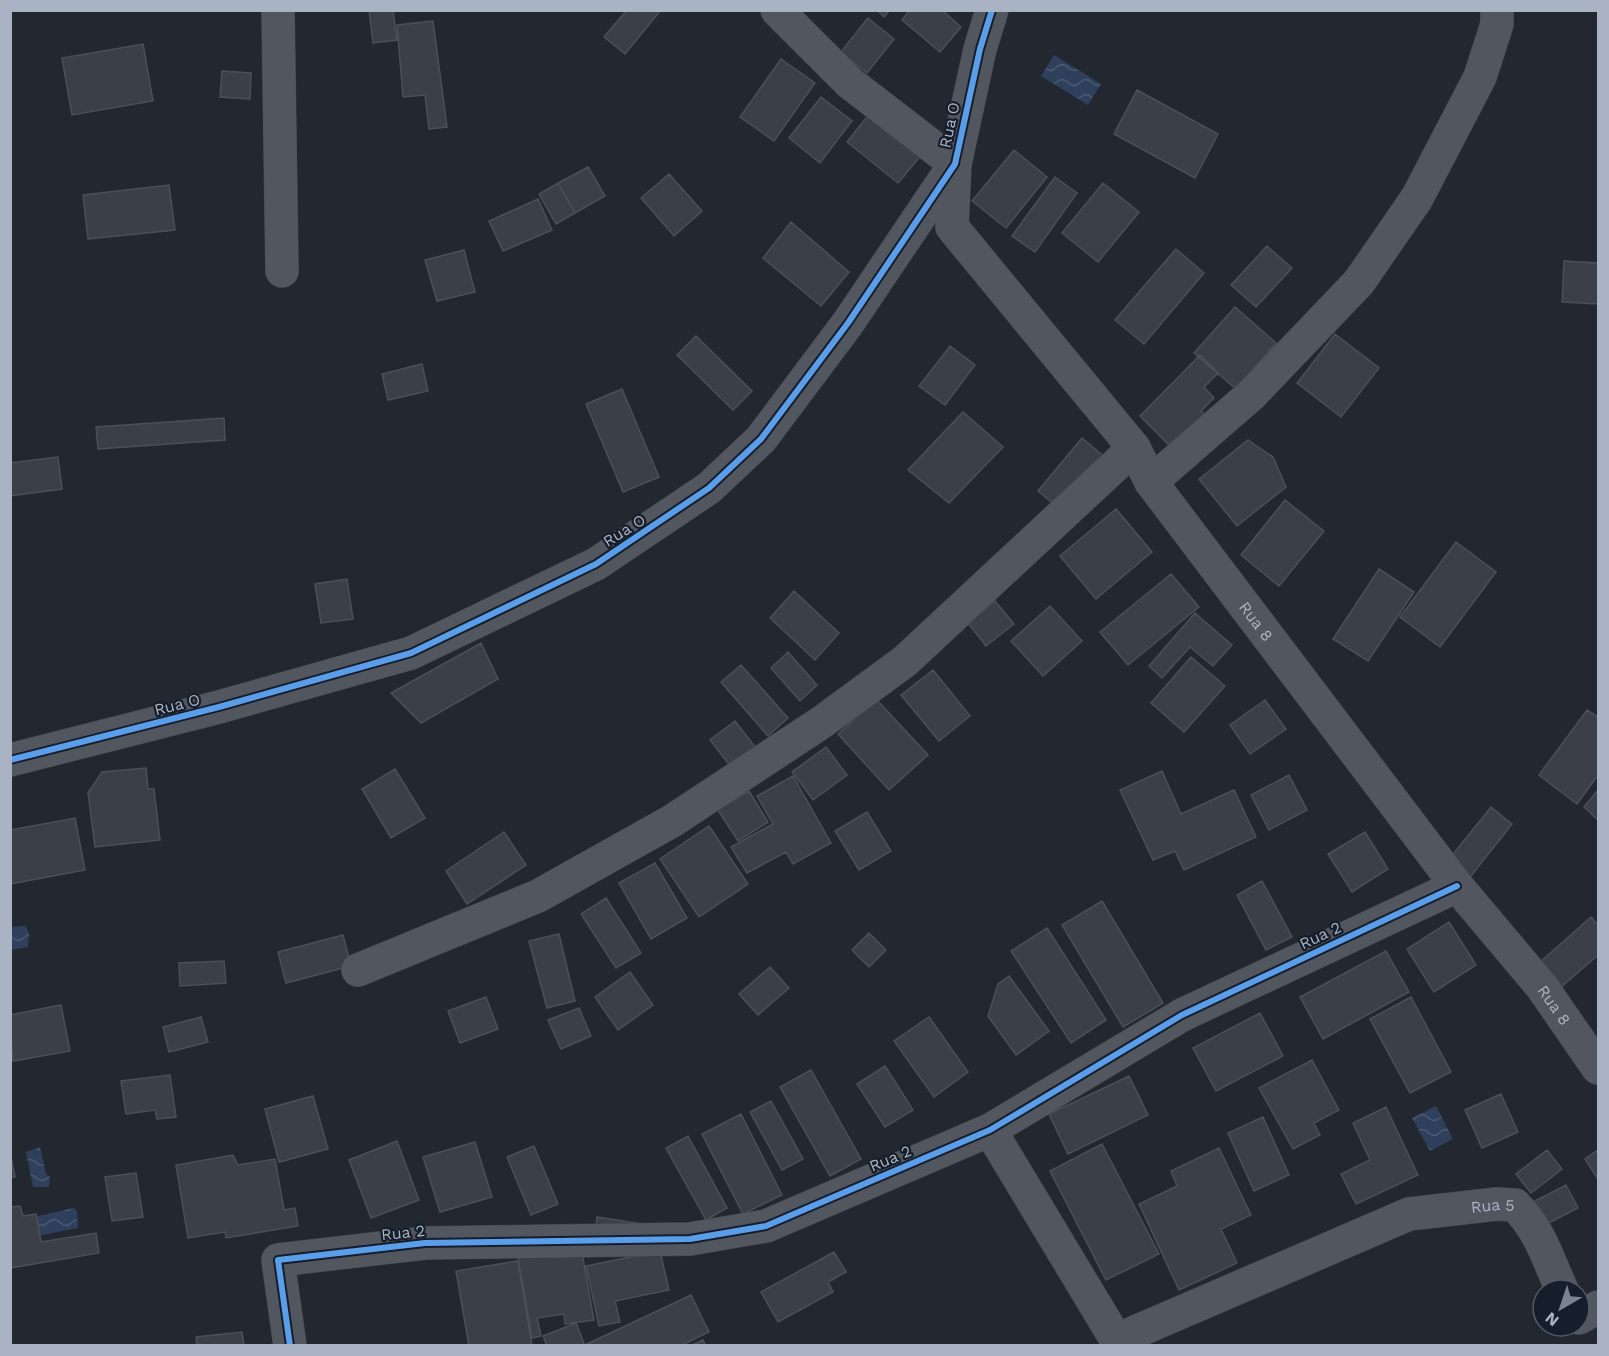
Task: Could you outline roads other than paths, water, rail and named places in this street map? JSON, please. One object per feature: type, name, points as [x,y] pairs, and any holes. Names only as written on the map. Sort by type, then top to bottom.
[{"type":"street","points":[[278,10],[282,271]]},
{"type":"street","points":[[777,10],[850,83],[955,164]]},
{"type":"street","name":"Rua O","points":[[10,760],[219,707],[411,653],[596,564],[661,523],[709,488],[761,439],[848,323],[955,164],[980,49],[992,10]]},
{"type":"street","points":[[1151,482],[1251,395],[1359,282],[1417,198],[1480,77],[1497,24],[1497,10]]},
{"type":"street","name":"Rua 8","points":[[955,164],[952,227],[1134,448],[1151,482],[1457,886],[1542,987],[1599,1068]]},
{"type":"street","points":[[358,970],[538,896],[672,822],[822,722],[905,662],[1134,448]]},
{"type":"street","name":"Rua 2","points":[[290,1346],[278,1260],[425,1243],[690,1239],[766,1226],[990,1130],[1182,1015],[1457,886]]},
{"type":"street","points":[[990,1130],[1120,1342]]},
{"type":"street","name":"Rua 5","points":[[1120,1342],[1408,1214],[1497,1204],[1515,1205],[1544,1242],[1558,1278]]},
{"type":"water","points":[[1054,55],[1101,84],[1088,105],[1041,76]]},
{"type":"water","points":[[26,926],[29,934],[28,947],[11,950],[11,927]]},
{"type":"water","points":[[1436,1106],[1453,1139],[1430,1151],[1412,1118]]},
{"type":"water","points":[[40,1147],[46,1174],[50,1177],[49,1187],[33,1187],[26,1152]]},
{"type":"water","points":[[74,1208],[77,1211],[78,1228],[37,1236],[34,1217]]}]
